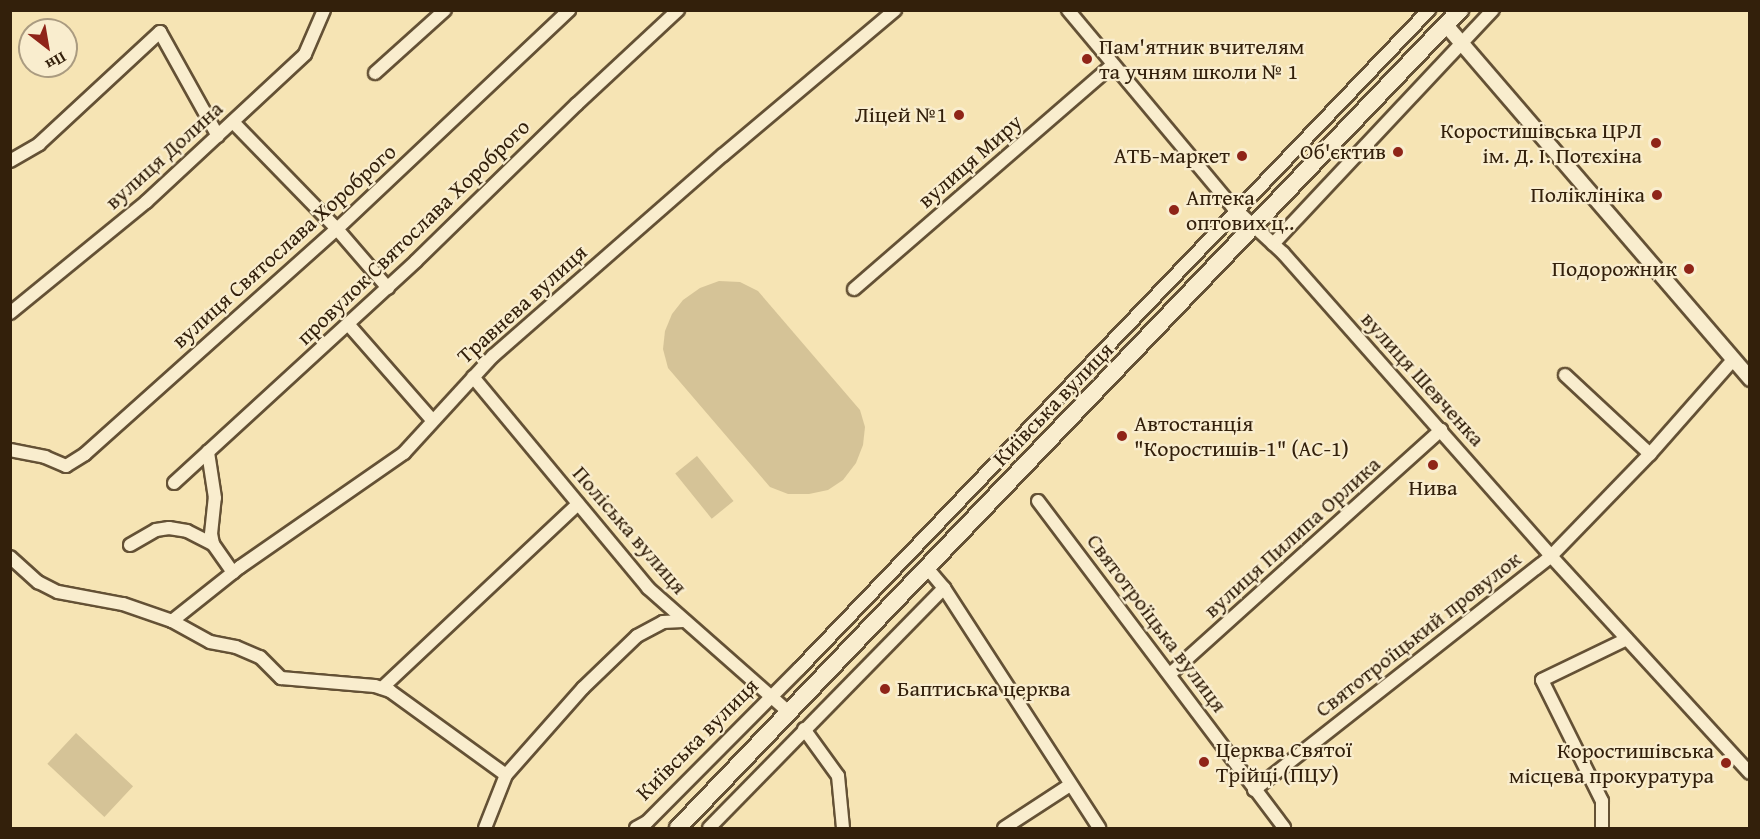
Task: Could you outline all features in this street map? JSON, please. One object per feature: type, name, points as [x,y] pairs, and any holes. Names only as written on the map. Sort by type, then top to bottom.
[{"type":"main road","name":"Київська вулиця","points":[[678,828],[1460,10]]},
{"type":"street","name":"вулиця Долина","points":[[10,313],[146,201],[305,54],[324,10]]},
{"type":"street","points":[[375,73],[445,10]]},
{"type":"street","name":"вулиця Святослава Хороброго","points":[[10,450],[45,457],[66,466],[85,454],[337,229],[569,10]]},
{"type":"street","name":"провулок Святослава Хороброго","points":[[174,483],[387,288],[678,10]]},
{"type":"street","name":"Травнева вулиця","points":[[172,621],[233,573],[404,453],[493,356],[723,155],[895,10]]},
{"type":"street","name":"вулиця Шевченка","points":[[1068,10],[1236,210],[1273,244],[1551,556],[1749,773]]},
{"type":"street","name":"Київська вулиця","points":[[636,828],[647,822],[799,669],[1428,10]]},
{"type":"street","points":[[1273,244],[1492,10]]},
{"type":"street","points":[[1446,25],[1749,379]]},
{"type":"street","points":[[10,161],[39,144],[160,32],[218,136]]},
{"type":"street","name":"вулиця Миру","points":[[855,289],[1113,65]]},
{"type":"street","points":[[233,122],[337,229],[387,288]]},
{"type":"street","points":[[348,324],[432,420]]},
{"type":"street","name":"Святотроїцький провулок","points":[[1254,790],[1551,556],[1650,454],[1733,360]]},
{"type":"street","points":[[1565,375],[1650,454]]},
{"type":"street","name":"Поліська вулиця","points":[[473,377],[648,588],[790,713]]},
{"type":"street","name":"вулиця Пилипа Орлика","points":[[1170,674],[1441,430]]},
{"type":"street","points":[[208,452],[215,498],[213,544]]},
{"type":"street","name":"Святотроїцька вулиця","points":[[1038,501],[1284,828]]},
{"type":"street","points":[[382,688],[578,504]]},
{"type":"street","points":[[130,544],[156,530],[170,528],[187,531],[213,544],[233,573]]},
{"type":"street","points":[[10,557],[38,582],[58,592],[123,604],[172,621],[210,642],[236,647],[260,657],[281,678],[382,688],[390,691],[506,775]]},
{"type":"street","points":[[928,569],[944,588],[1099,828]]},
{"type":"street","points":[[709,828],[944,588]]},
{"type":"street","points":[[485,828],[506,775],[540,734],[636,636],[663,622],[683,621]]},
{"type":"street","points":[[1602,828],[1602,801],[1542,680],[1627,639]]},
{"type":"street","points":[[804,729],[838,776],[843,828]]},
{"type":"street","points":[[1004,828],[1071,785]]},
{"type":"shaded area","points":[[719,281],[740,282],[758,291],[860,410],[865,427],[863,445],[856,463],[843,480],[828,490],[809,494],[788,494],[770,487],[668,368],[663,349],[665,331],[672,314],[683,300],[700,288]]},
{"type":"shaded area","points":[[697,456],[734,501],[712,519],[675,474]]},
{"type":"shaded area","points":[[76,733],[133,786],[104,817],[47,764]]},
{"type":"place","name":"Пам'ятник вчителям та учням школи № 1","points":[[1087,59]]},
{"type":"place","name":"Ліцей №1","points":[[959,115]]},
{"type":"place","name":"Коростишівська ЦРЛ ім. Д. І. Потєхіна","points":[[1656,143]]},
{"type":"place","name":"Об'єктив","points":[[1398,152]]},
{"type":"place","name":"АТБ-маркет","points":[[1242,156]]},
{"type":"place","name":"Поліклініка","points":[[1657,195]]},
{"type":"place","name":"Аптека оптових ц‥","points":[[1174,210]]},
{"type":"place","name":"Подорожник","points":[[1689,269]]},
{"type":"place","name":"Автостанція \"Коростишів-1\" (АС-1)","points":[[1122,436]]},
{"type":"place","name":"Нива","points":[[1433,465]]},
{"type":"place","name":"Баптиська церква","points":[[885,689]]},
{"type":"place","name":"Церква Святої Трійці (ПЦУ)","points":[[1204,762]]},
{"type":"place","name":"Коростишівська місцева прокуратура","points":[[1726,763]]}]
